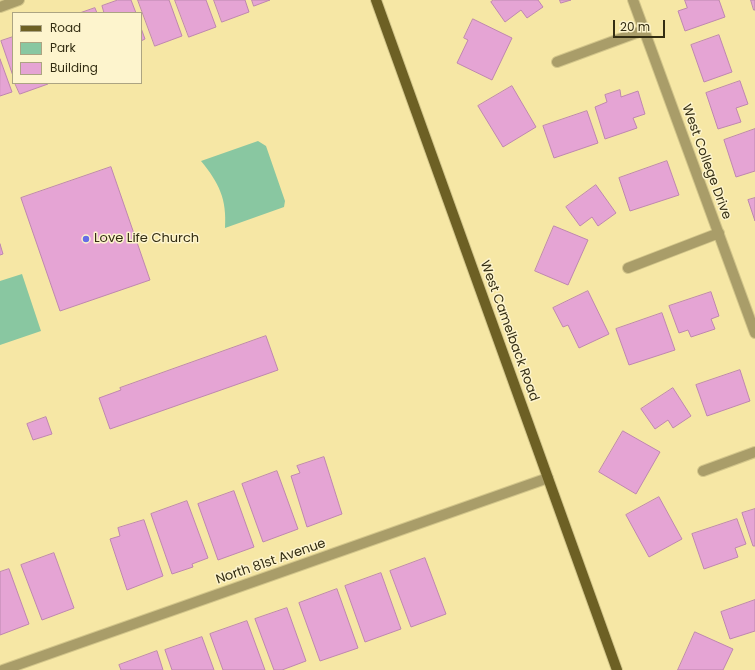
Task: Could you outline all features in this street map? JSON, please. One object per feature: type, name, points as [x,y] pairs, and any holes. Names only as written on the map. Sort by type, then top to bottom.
[{"type":"main road","name":"West Camelback Road","points":[[376,0],[617,670]]},
{"type":"street","points":[[0,7],[19,0]]},
{"type":"street","name":"West College Drive","points":[[633,0],[755,333]]},
{"type":"street","points":[[557,62],[644,30]]},
{"type":"street","points":[[628,268],[719,233]]},
{"type":"street","points":[[703,471],[755,452]]},
{"type":"street","name":"North 81st Avenue","points":[[3,670],[548,478]]},
{"type":"green space","points":[[258,141],[266,146],[285,201],[284,207],[225,228],[225,208],[223,200],[217,184],[201,161]]},
{"type":"green space","points":[[22,274],[41,331],[0,345],[0,281]]},
{"type":"building","points":[[118,0],[131,0],[136,12],[104,12],[102,6]]},
{"type":"building","points":[[138,0],[169,0],[182,36],[155,46]]},
{"type":"building","points":[[175,0],[206,0],[216,27],[189,37]]},
{"type":"building","points":[[214,0],[245,0],[249,12],[222,22]]},
{"type":"building","points":[[252,0],[270,0],[254,6]]},
{"type":"building","points":[[494,0],[538,0],[543,7],[527,18],[521,10],[505,22],[491,2]]},
{"type":"building","points":[[560,0],[571,0],[561,3]]},
{"type":"building","points":[[685,0],[719,0],[725,17],[685,31],[678,11],[687,8]]},
{"type":"building","points":[[751,0],[755,0],[755,10],[754,10]]},
{"type":"building","points":[[95,8],[97,12],[83,12]]},
{"type":"building","points":[[473,19],[512,38],[492,80],[457,63],[468,40],[464,38]]},
{"type":"building","points":[[142,31],[145,39],[142,40]]},
{"type":"building","points":[[719,35],[732,72],[704,82],[691,45]]},
{"type":"building","points":[[12,37],[12,73],[1,41]]},
{"type":"building","points":[[0,59],[12,92],[0,96]]},
{"type":"building","points":[[740,81],[748,104],[736,108],[741,122],[718,129],[706,93]]},
{"type":"building","points":[[15,84],[48,84],[20,94]]},
{"type":"building","points":[[512,86],[536,127],[503,147],[478,106]]},
{"type":"building","points":[[620,90],[621,97],[638,91],[645,114],[633,118],[637,128],[605,139],[595,107],[607,102],[605,95]]},
{"type":"building","points":[[587,111],[598,143],[554,158],[543,126]]},
{"type":"building","points":[[755,129],[755,171],[736,177],[724,140]]},
{"type":"building","points":[[667,161],[679,195],[630,211],[619,178]]},
{"type":"building","name":"Love Life Church","points":[[111,167],[150,280],[60,311],[21,198]]},
{"type":"building","points":[[596,185],[616,213],[598,226],[592,217],[580,226],[566,207]]},
{"type":"building","points":[[755,198],[755,221],[748,200]]},
{"type":"building","points":[[554,226],[588,240],[568,285],[535,271]]},
{"type":"building","points":[[0,244],[3,254],[0,255]]},
{"type":"building","points":[[588,291],[609,334],[579,348],[568,325],[563,327],[553,308]]},
{"type":"building","points":[[711,292],[719,316],[711,319],[715,329],[691,337],[688,330],[679,333],[669,306]]},
{"type":"building","points":[[662,313],[675,350],[629,365],[616,329]]},
{"type":"building","points":[[266,336],[278,370],[110,429],[99,398],[121,390],[120,388]]},
{"type":"building","points":[[740,370],[750,401],[707,416],[696,385]]},
{"type":"building","points":[[673,388],[691,416],[673,428],[668,420],[655,429],[641,409]]},
{"type":"building","points":[[46,417],[52,434],[33,440],[27,424]]},
{"type":"building","points":[[623,431],[660,452],[636,494],[599,472]]},
{"type":"building","points":[[324,457],[342,514],[307,527],[291,476],[300,473],[297,466]]},
{"type":"building","points":[[277,471],[298,529],[263,542],[242,484]]},
{"type":"building","points":[[234,491],[254,547],[218,560],[198,504]]},
{"type":"building","points":[[659,497],[682,539],[649,557],[626,515]]},
{"type":"building","points":[[187,501],[208,558],[192,564],[193,567],[172,574],[151,514]]},
{"type":"building","points":[[755,509],[755,546],[753,546],[742,513]]},
{"type":"building","points":[[737,519],[746,544],[735,548],[738,557],[704,569],[692,534]]},
{"type":"building","points":[[144,520],[163,576],[127,590],[110,539],[120,536],[118,528]]},
{"type":"building","points":[[54,553],[74,608],[42,620],[21,565]]},
{"type":"building","points":[[425,558],[446,614],[411,627],[390,571]]},
{"type":"building","points":[[9,569],[29,624],[0,635],[0,572]]},
{"type":"building","points":[[381,573],[401,629],[365,642],[345,586]]},
{"type":"building","points":[[337,589],[358,648],[320,661],[299,603]]},
{"type":"building","points":[[755,600],[755,631],[730,639],[721,612]]},
{"type":"building","points":[[287,608],[306,661],[282,670],[274,670],[255,619]]},
{"type":"building","points":[[247,621],[265,670],[223,670],[210,634]]},
{"type":"building","points":[[695,632],[733,649],[723,670],[678,670]]},
{"type":"building","points":[[202,637],[214,670],[172,670],[165,650]]},
{"type":"building","points":[[157,651],[163,670],[121,670],[119,665]]},
{"type":"place","name":"Love Life Church","points":[[86,239]]}]
